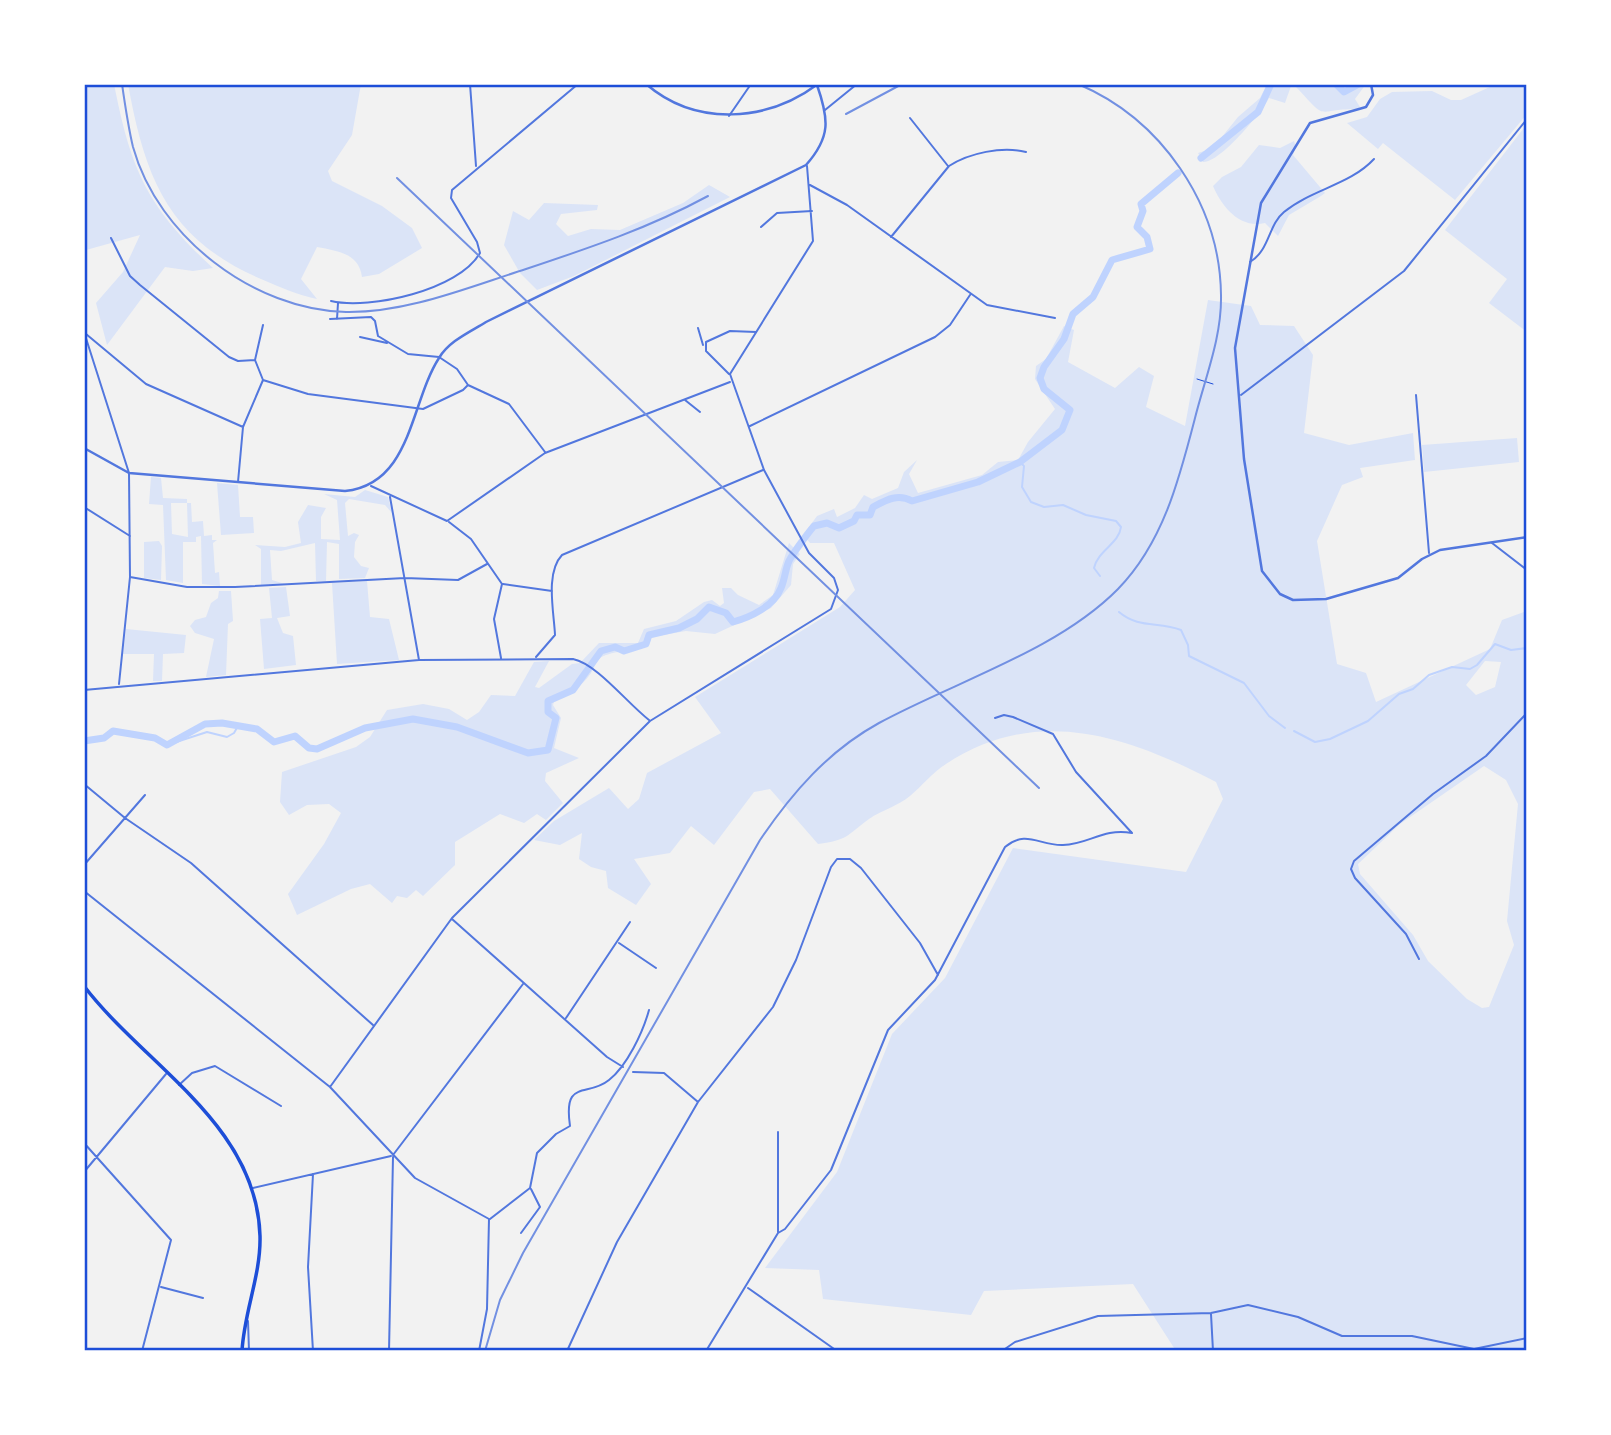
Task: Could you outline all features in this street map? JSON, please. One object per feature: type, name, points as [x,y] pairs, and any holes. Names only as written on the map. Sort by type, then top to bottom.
[{"type":"highway","points":[[85,987],[230,1141],[252,1188],[259,1222],[260,1248],[242,1350]]},
{"type":"street","points":[[470,84],[477,167]]},
{"type":"street","points":[[331,301],[364,303],[407,296],[454,276],[475,262],[480,253],[477,242],[451,198],[458,183],[578,84]]},
{"type":"street","points":[[84,449],[129,473],[345,491],[371,485],[392,464],[419,408],[439,357],[449,346],[486,322],[806,165],[823,142],[824,110],[817,85],[784,102],[744,115],[729,116],[687,108],[646,84]]},
{"type":"street","points":[[729,116],[751,84]]},
{"type":"street","points":[[824,110],[857,84]]},
{"type":"street","points":[[1371,84],[1373,95],[1366,107],[1359,111],[1322,117],[1310,123],[1261,203],[1235,348],[1251,510],[1262,571],[1280,594],[1305,601],[1398,579],[1429,554],[1527,537]]},
{"type":"street","points":[[910,118],[949,166]]},
{"type":"street","points":[[1238,397],[1405,271],[1527,119]]},
{"type":"street","points":[[890,237],[949,166],[967,158],[1006,149],[1026,152]]},
{"type":"street","points":[[1250,262],[1268,243],[1281,214],[1322,190],[1361,173],[1374,159]]},
{"type":"street","points":[[730,374],[811,247],[814,233],[806,165]]},
{"type":"street","points":[[810,185],[828,193],[987,305],[1055,318]]},
{"type":"street","points":[[761,227],[777,213],[812,211]]},
{"type":"street","points":[[111,239],[130,276],[140,285],[229,357],[256,360]]},
{"type":"street","points":[[749,426],[935,337],[950,325],[970,295]]},
{"type":"street","points":[[337,320],[338,303]]},
{"type":"street","points":[[330,319],[371,317],[375,321],[378,336],[388,343],[408,354],[439,357],[457,369],[468,384],[509,404],[545,453]]},
{"type":"street","points":[[238,482],[243,427],[263,380],[256,360],[263,325]]},
{"type":"street","points":[[330,1087],[452,918],[650,721],[831,609],[838,590],[834,579],[809,553],[764,470],[730,374],[704,346],[698,328]]},
{"type":"street","points":[[84,332],[145,384],[243,427]]},
{"type":"street","points":[[84,332],[129,473],[130,577],[118,686]]},
{"type":"street","points":[[704,346],[719,334],[756,332]]},
{"type":"street","points":[[360,337],[388,343]]},
{"type":"street","points":[[263,380],[309,394],[428,409],[468,384]]},
{"type":"street","points":[[447,521],[545,453],[731,382]]},
{"type":"street","points":[[1416,394],[1429,554]]},
{"type":"street","points":[[684,400],[700,412]]},
{"type":"street","points":[[536,658],[555,635],[552,591],[555,567],[562,555],[764,470]]},
{"type":"street","points":[[371,485],[447,521],[471,539],[502,584],[552,591]]},
{"type":"street","points":[[390,496],[419,660]]},
{"type":"street","points":[[84,507],[130,536]]},
{"type":"street","points":[[1492,542],[1527,570]]},
{"type":"street","points":[[130,577],[187,587],[405,578],[458,580],[487,564]]},
{"type":"street","points":[[501,659],[494,619],[502,584]]},
{"type":"street","points":[[84,690],[419,660],[579,660],[591,666],[650,721]]},
{"type":"street","points":[[1419,959],[1406,934],[1355,878],[1351,869],[1354,861],[1433,794],[1486,756],[1527,713]]},
{"type":"street","points":[[706,1351],[778,1234],[831,1170],[888,1030],[938,975],[997,860],[1010,843],[1030,838],[1064,845],[1108,831],[1132,834],[1076,772],[1053,734],[1013,717],[1004,715],[995,718]]},
{"type":"street","points":[[84,784],[125,818],[191,863],[373,1026]]},
{"type":"street","points":[[84,866],[145,795]]},
{"type":"street","points":[[567,1351],[617,1242],[698,1102],[773,1007],[796,960],[831,867],[837,859],[850,859],[864,871],[920,943],[938,975]]},
{"type":"street","points":[[84,891],[330,1087],[415,1178],[489,1219]]},
{"type":"street","points":[[452,918],[607,1057],[621,1066]]},
{"type":"street","points":[[566,1019],[630,922]]},
{"type":"street","points":[[617,942],[656,968]]},
{"type":"street","points":[[389,1351],[393,1156],[524,982]]},
{"type":"street","points":[[521,1233],[540,1207],[530,1188],[537,1153],[556,1134],[570,1126],[569,1107],[576,1093],[609,1081],[621,1066],[645,1028],[649,1010]]},
{"type":"street","points":[[179,1086],[192,1073],[215,1066],[281,1106]]},
{"type":"street","points":[[633,1072],[664,1073],[698,1102]]},
{"type":"street","points":[[84,1172],[166,1074]]},
{"type":"street","points":[[778,1132],[778,1234]]},
{"type":"street","points":[[84,1143],[169,1235],[172,1245],[142,1351]]},
{"type":"street","points":[[252,1188],[393,1156]]},
{"type":"street","points":[[313,1174],[308,1267],[313,1351]]},
{"type":"street","points":[[489,1219],[530,1188]]},
{"type":"street","points":[[479,1351],[487,1309],[489,1219]]},
{"type":"street","points":[[160,1286],[204,1298]]},
{"type":"street","points":[[747,1287],[837,1351]]},
{"type":"street","points":[[1002,1351],[1015,1342],[1098,1316],[1211,1313],[1248,1305],[1298,1317],[1342,1336],[1412,1336],[1474,1349],[1527,1338]]},
{"type":"street","points":[[1211,1313],[1213,1351]]},
{"type":"street","points":[[247,1318],[249,1351]]},
{"type":"path","points":[[1197,379],[1213,384]]},
{"type":"shaded area","points":[[84,84],[114,84],[127,140],[145,185],[172,226],[213,268],[193,271],[165,267],[107,345],[96,303],[123,272],[140,235],[86,250],[84,246]]},
{"type":"shaded area","points":[[128,84],[361,84],[352,135],[328,171],[332,181],[382,206],[412,228],[422,248],[379,274],[362,277],[357,263],[346,254],[317,247],[301,279],[317,299],[282,288],[229,263],[203,245],[183,225],[166,202],[143,148]]},
{"type":"shaded area","points":[[1267,84],[1345,84],[1348,89],[1354,84],[1366,84],[1355,99],[1360,107],[1358,109],[1328,112],[1319,110],[1296,87],[1291,86],[1285,103],[1269,98],[1229,146],[1219,155],[1203,162],[1198,153],[1213,148],[1238,117],[1260,98]]},
{"type":"shaded area","points":[[1527,84],[1527,114],[1455,200],[1383,143],[1378,149],[1347,123],[1367,117],[1380,99],[1392,92],[1432,91],[1451,100],[1461,100],[1492,86]]},
{"type":"shaded area","points":[[1527,124],[1527,332],[1489,303],[1507,279],[1445,230]]},
{"type":"shaded area","points":[[1294,141],[1296,147],[1293,155],[1325,193],[1289,215],[1278,236],[1265,223],[1248,223],[1233,215],[1213,186],[1222,177],[1241,167],[1259,145],[1280,148]]},
{"type":"shaded area","points":[[709,185],[730,197],[574,276],[537,290],[520,273],[504,245],[513,211],[529,220],[544,203],[598,205],[597,210],[561,214],[556,224],[568,236],[591,229],[620,230],[683,203]]},
{"type":"shaded area","points":[[1208,300],[1251,306],[1260,325],[1294,326],[1313,355],[1304,433],[1349,445],[1413,433],[1415,460],[1360,468],[1363,477],[1342,485],[1317,541],[1337,664],[1366,673],[1376,702],[1490,649],[1502,620],[1527,611],[1527,1351],[1176,1351],[1133,1284],[984,1291],[971,1315],[823,1299],[819,1270],[765,1268],[837,1172],[892,1034],[945,978],[1013,848],[1186,872],[1223,799],[1216,782],[1149,751],[1116,740],[1082,733],[1048,731],[1014,735],[980,746],[946,764],[905,799],[835,841],[818,844],[770,789],[754,792],[714,845],[691,826],[670,853],[634,859],[651,884],[636,905],[608,888],[606,871],[591,867],[579,859],[582,833],[560,845],[534,840],[554,821],[609,788],[628,809],[639,799],[647,773],[721,733],[695,697],[840,607],[855,590],[834,543],[810,543],[803,535],[817,516],[834,509],[837,517],[855,508],[864,495],[872,499],[898,488],[904,472],[917,460],[909,474],[918,493],[982,475],[998,462],[1018,460],[1028,442],[1055,409],[1035,379],[1036,366],[1046,359],[1064,326],[1074,330],[1068,362],[1115,388],[1139,367],[1154,376],[1146,407],[1185,426]],"holes":[[[1485,661],[1501,662],[1495,687],[1476,695],[1466,685]],[[1484,766],[1506,780],[1518,804],[1507,921],[1514,945],[1489,1007],[1482,1008],[1467,999],[1428,961],[1413,935],[1360,874],[1358,864],[1400,824]]]},
{"type":"shaded area","points":[[1517,438],[1519,462],[1424,472],[1422,445]]},
{"type":"shaded area","points":[[151,477],[161,478],[163,498],[187,499],[187,503],[191,503],[192,522],[203,521],[204,536],[212,535],[212,540],[217,540],[213,543],[215,573],[219,572],[220,586],[202,584],[201,536],[196,537],[196,542],[183,542],[183,583],[166,580],[163,505],[149,504]],"holes":[[[171,503],[187,503],[188,537],[172,534]]]},
{"type":"shaded area","points":[[217,483],[238,485],[240,517],[253,517],[254,533],[221,535]]},
{"type":"shaded area","points":[[365,490],[388,497],[392,513],[385,505],[349,499],[345,503],[348,536],[354,533],[359,535],[355,542],[354,557],[361,566],[369,568],[365,578],[339,579],[339,544],[327,542],[326,581],[316,581],[315,543],[281,551],[270,550],[272,580],[285,584],[261,585],[261,549],[255,545],[285,547],[301,543],[298,522],[308,505],[326,508],[321,517],[321,539],[340,540],[337,500],[324,494],[355,497]]},
{"type":"shaded area","points":[[159,541],[162,546],[161,580],[144,578],[144,542]]},
{"type":"shaded area","points":[[789,543],[800,554],[793,564],[791,585],[771,608],[715,634],[686,631],[652,637],[648,646],[604,656],[597,661],[584,682],[555,698],[553,705],[561,718],[554,748],[579,758],[546,773],[545,781],[563,803],[546,820],[537,814],[524,823],[500,814],[455,842],[455,865],[423,896],[416,890],[407,898],[397,896],[392,903],[370,884],[351,889],[297,915],[288,894],[324,844],[341,813],[329,804],[307,805],[289,815],[280,802],[282,772],[356,747],[370,737],[387,710],[423,704],[449,709],[467,720],[479,712],[491,695],[515,696],[534,662],[549,661],[535,687],[539,688],[572,664],[580,663],[599,643],[638,643],[644,629],[676,621],[704,602],[712,600],[720,606],[724,603],[722,588],[731,588],[738,595],[759,605],[773,595]]},
{"type":"shaded area","points":[[367,581],[370,617],[389,619],[399,660],[337,664],[332,583]]},
{"type":"shaded area","points":[[286,587],[290,616],[277,618],[283,633],[293,636],[296,665],[264,669],[260,619],[272,618],[269,588]]},
{"type":"shaded area","points":[[219,591],[231,591],[233,621],[228,624],[226,675],[206,677],[214,639],[195,633],[190,626],[195,620],[206,617],[211,603],[218,598]]},
{"type":"shaded area","points":[[126,629],[186,635],[184,653],[163,654],[162,681],[153,681],[154,654],[123,654]]},
{"type":"waterway","points":[[1201,158],[1258,112],[1271,84]]},
{"type":"waterway","points":[[1336,84],[1344,92],[1359,84]]},
{"type":"waterway","points":[[84,741],[104,738],[113,731],[155,738],[167,745],[205,724],[222,723],[257,729],[274,742],[295,736],[309,748],[317,749],[365,728],[413,719],[457,727],[528,753],[548,750],[556,718],[548,712],[548,701],[573,690],[601,651],[615,647],[624,651],[646,644],[649,635],[679,628],[697,619],[709,607],[726,613],[733,622],[754,614],[778,594],[789,561],[814,526],[827,523],[839,528],[854,521],[857,515],[870,515],[873,507],[887,500],[902,498],[912,501],[978,482],[1020,462],[1062,430],[1070,410],[1044,389],[1040,378],[1044,367],[1064,339],[1073,314],[1093,297],[1112,260],[1150,249],[1147,237],[1137,227],[1143,211],[1141,204],[1178,173]]},
{"type":"waterway","points":[[1020,462],[1023,465]]},
{"type":"waterway","points":[[1024,466],[1022,487],[1031,502],[1044,507],[1063,505],[1086,515],[1116,521],[1121,527],[1116,538],[1096,562],[1094,568],[1100,576]]},
{"type":"waterway","points":[[1119,612],[1134,621],[1181,630],[1188,645],[1189,656],[1244,683],[1269,716],[1285,728]]},
{"type":"waterway","points":[[1294,731],[1315,742],[1330,739],[1368,721],[1399,694],[1413,689],[1429,675],[1452,667],[1470,669],[1477,665],[1495,644],[1511,650],[1527,648]]},
{"type":"waterway","points":[[167,745],[207,732],[227,737],[234,733],[238,726]]},
{"type":"railway","points":[[122,84],[133,147],[146,180],[164,210],[187,238],[214,262],[245,283],[277,298],[311,308],[346,312],[369,311],[438,298],[618,237],[708,196]]},
{"type":"railway","points":[[846,114],[902,84]]},
{"type":"railway","points":[[485,1351],[500,1300],[523,1253],[760,840],[798,790],[843,746],[879,723],[1035,648],[1093,611],[1134,571],[1158,531],[1183,464],[1216,342],[1221,311],[1218,261],[1210,229],[1197,197],[1180,168],[1159,142],[1135,119],[1108,99],[1078,84]]},
{"type":"railway","points":[[397,178],[1039,788]]}]
